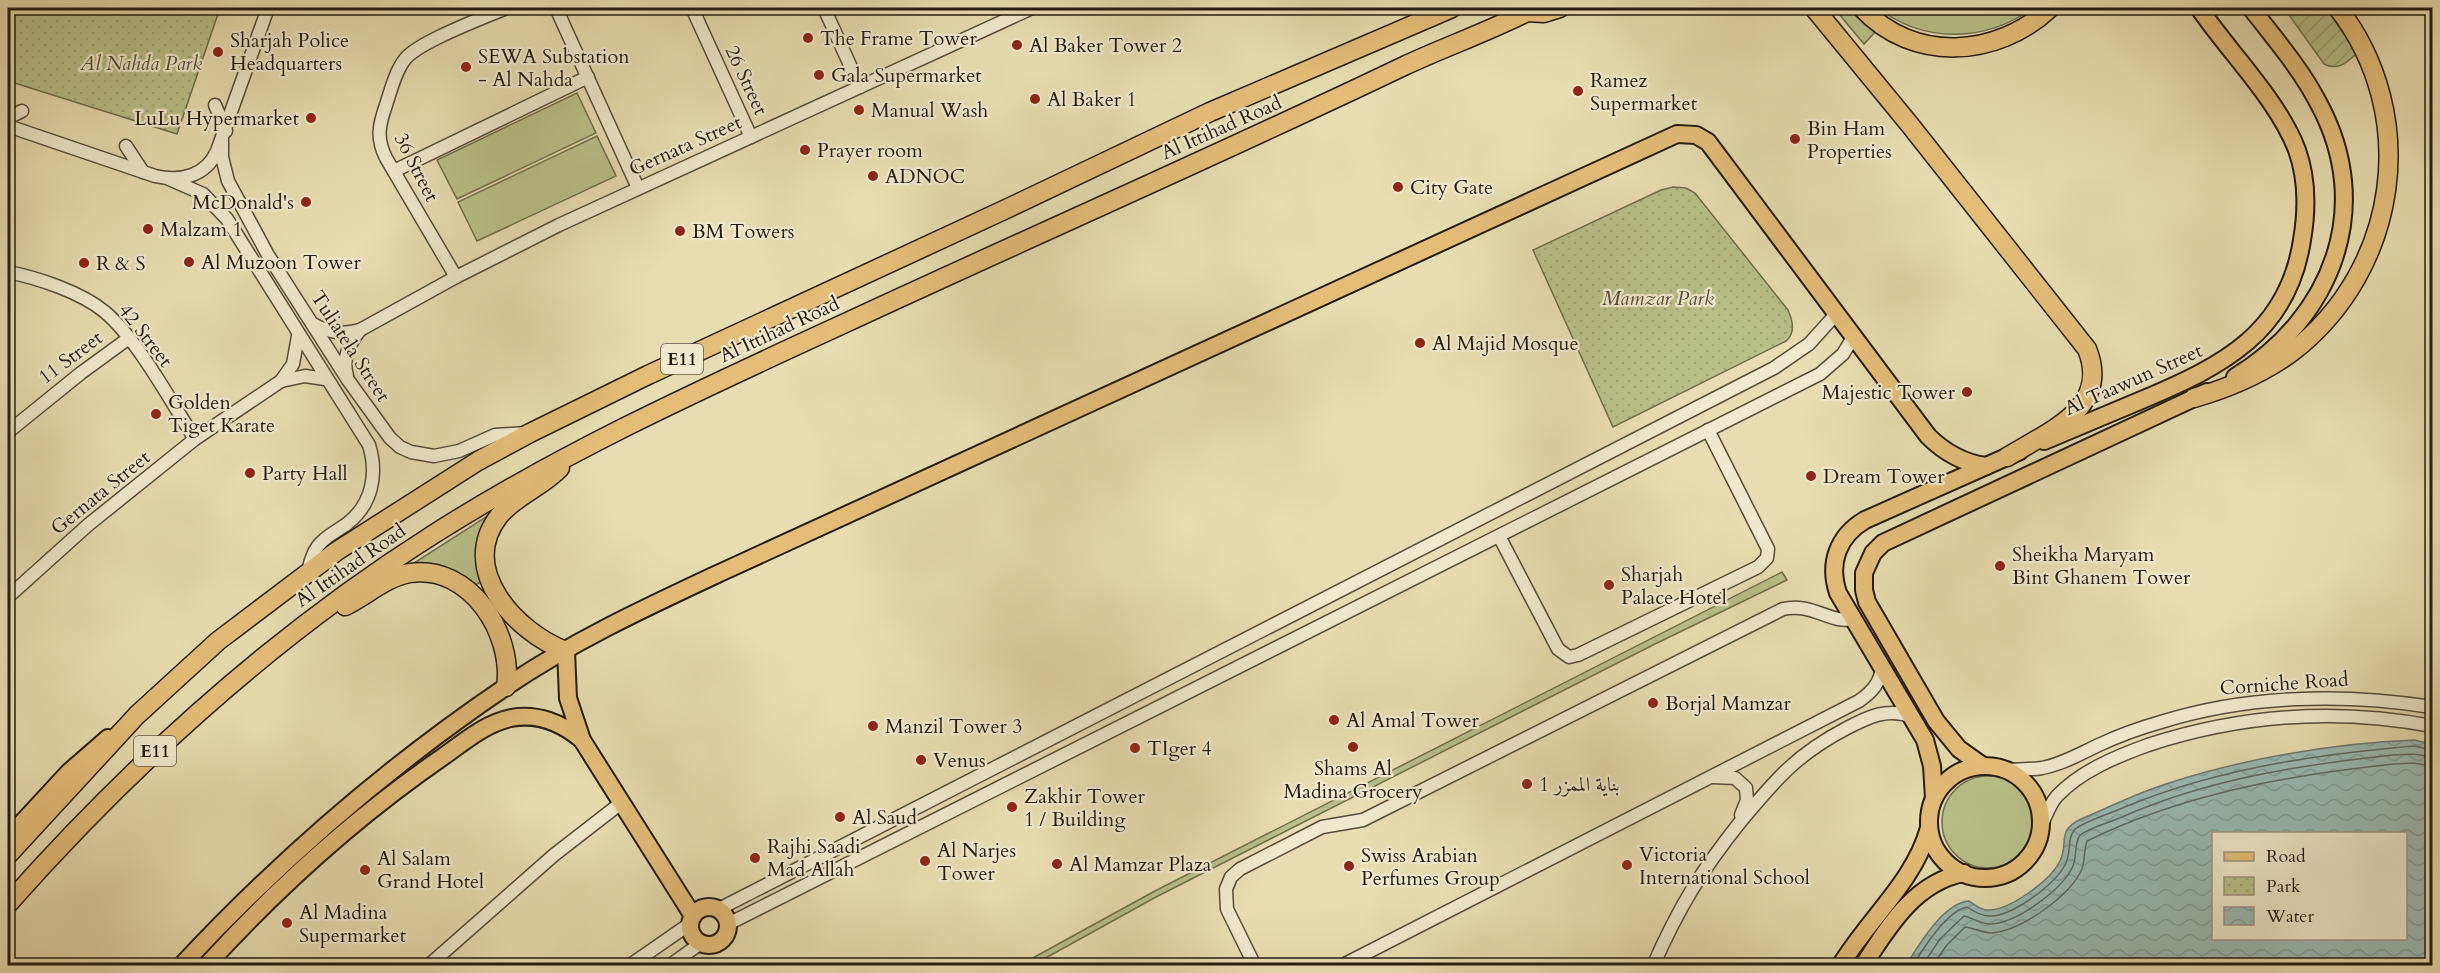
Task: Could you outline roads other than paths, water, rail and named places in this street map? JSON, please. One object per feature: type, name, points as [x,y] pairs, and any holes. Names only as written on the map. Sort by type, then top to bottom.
[{"type":"highway","name":"Al Ittihad Road","points":[[8,855],[137,715],[218,641],[308,572],[423,494],[530,433],[648,375],[1210,112],[1452,8]]},
{"type":"highway","name":"Al Ittihad Road","points":[[8,904],[72,832],[139,766],[230,683],[317,614],[432,535],[575,451],[863,315],[1531,10],[1544,12],[1560,8]]},
{"type":"highway","points":[[1814,8],[2087,349],[2093,372],[2088,397],[2081,407],[2062,423],[2007,457]]},
{"type":"highway","points":[[1862,8],[1880,24],[1899,36],[1948,48],[1973,47],[1996,41],[2026,27],[2050,8]]},
{"type":"highway","points":[[2194,398],[2248,378],[2278,361],[2311,335],[2328,317],[2353,283],[2369,253],[2378,228],[2389,179],[2390,154],[2385,113],[2366,55],[2355,32],[2338,8]]},
{"type":"highway","points":[[566,651],[535,636],[511,614],[489,577],[486,550],[490,532],[499,516],[512,504],[548,480],[575,451]]},
{"type":"highway","points":[[317,614],[345,606],[400,576],[430,573],[449,578],[467,589],[500,633],[508,665],[506,687]]},
{"type":"main road","name":"Al Taawun Street","points":[[1934,798],[1934,777],[1925,740],[1853,620],[1834,580],[1837,551],[1850,531],[1865,520],[1986,466],[2190,380],[2241,348],[2269,319],[2290,284],[2301,247],[2305,211],[2302,171],[2297,151],[2277,112],[2199,8]]},
{"type":"main road","name":"Al Taawun Street","points":[[1864,590],[1866,566],[1873,553],[1883,543],[2236,377],[2264,358],[2312,307],[2330,271],[2343,217],[2343,176],[2339,151],[2320,105],[2297,67],[2251,8]]},
{"type":"main road","points":[[181,966],[261,883],[337,816],[435,738],[506,687],[566,651],[648,606],[1677,134],[1696,135],[1708,142],[1935,443],[1958,459],[1986,466]]},
{"type":"main road","points":[[1842,599],[1851,591],[1864,590],[1867,602],[1936,722],[1959,749],[1983,766]]},
{"type":"main road","points":[[566,651],[568,698],[582,740],[692,919],[693,934],[701,943],[711,944],[720,941],[726,935],[728,924],[723,913],[718,909],[707,907],[692,919]]},
{"type":"main road","points":[[8,838],[69,772],[137,715]]},
{"type":"main road","points":[[206,966],[264,905],[326,849],[421,771],[483,729],[510,718],[530,717],[558,724],[582,740]]},
{"type":"main road","points":[[1983,766],[2005,770],[2019,778],[2035,797],[2040,812],[2040,829],[2031,852],[2013,870],[1989,877],[1964,873],[1949,865],[1937,852],[1929,828],[1929,813],[1934,798],[1945,782],[1956,773],[1983,766]]},
{"type":"main road","points":[[1840,966],[1856,941],[1909,874],[1929,828]]},
{"type":"main road","points":[[1863,966],[1918,894],[1937,881],[1964,873]]},
{"type":"street","points":[[169,179],[189,177],[206,168],[214,157],[224,135],[268,8]]},
{"type":"street","name":"36 Street","points":[[456,277],[379,142],[379,126],[401,66],[409,55],[426,44],[506,8]]},
{"type":"street","points":[[556,8],[638,188]]},
{"type":"street","name":"26 Street","points":[[692,8],[752,137]]},
{"type":"street","points":[[824,8],[860,87]]},
{"type":"street","name":"Gernata Street","points":[[313,324],[331,332],[360,330],[456,277],[559,225],[1032,8]]},
{"type":"street","points":[[394,171],[588,77]]},
{"type":"street","points":[[215,105],[224,135]]},
{"type":"street","points":[[8,118],[22,111]]},
{"type":"street","name":"Tuliatela Street","points":[[8,126],[194,189],[211,200],[238,238],[325,379],[369,445],[373,460],[370,495],[355,517],[320,543],[308,572]]},
{"type":"street","name":"Tuliatela Street","points":[[224,135],[222,157],[228,181],[268,255],[348,380],[390,438],[400,447],[411,452],[434,456],[459,452],[495,435],[530,433]]},
{"type":"street","points":[[126,146],[143,172]]},
{"type":"street","points":[[238,238],[245,234],[268,255]]},
{"type":"street","name":"42 Street","points":[[8,272],[88,300],[114,320],[129,338],[195,439]]},
{"type":"street","points":[[718,909],[1774,368],[1809,344],[1837,313]]},
{"type":"street","points":[[348,380],[345,358],[348,348],[360,330]]},
{"type":"street","name":"Gernata Street","points":[[8,597],[88,525],[195,439],[281,381],[293,364],[298,336]]},
{"type":"street","points":[[728,924],[1820,374],[1836,361],[1854,336]]},
{"type":"street","name":"11 Street","points":[[8,432],[81,373],[129,338]]},
{"type":"street","name":"Gernata Street","points":[[281,381],[305,376],[325,379]]},
{"type":"street","points":[[356,424],[363,426],[374,439],[379,440],[382,435],[377,421]]},
{"type":"street","points":[[1499,536],[1558,649],[1569,657],[1578,655],[1758,567],[1767,558],[1767,546],[1708,430]]},
{"type":"street","points":[[1255,966],[1225,902],[1228,883],[1240,869],[1322,827],[1363,820],[1783,609],[1796,606],[1853,620]]},
{"type":"street","points":[[1341,966],[1867,696],[1878,683],[1882,668]]},
{"type":"street","name":"Corniche Road","points":[[2005,770],[2040,769],[2058,764],[2142,728],[2188,714],[2236,705],[2333,698],[2433,707]]},
{"type":"street","points":[[1653,966],[1672,923],[1693,885],[1767,788],[1804,755],[1854,724],[1889,712],[1912,717]]},
{"type":"street","name":"Corniche Road","points":[[2040,829],[2056,797],[2079,777],[2124,754],[2194,732],[2249,721],[2304,716],[2360,717],[2433,726]]},
{"type":"street","points":[[1734,830],[1746,806],[1743,760]]},
{"type":"street","points":[[1706,778],[1725,777],[1759,790],[1767,788]]},
{"type":"street","points":[[428,966],[554,855],[621,803]]},
{"type":"street","points":[[629,966],[692,919]]},
{"type":"street","points":[[669,966],[701,943]]},
{"type":"water","points":[[2414,740],[2432,744],[2432,965],[1906,965],[1933,926],[1950,909],[1969,901],[1984,910],[1999,908],[2009,905],[2039,885],[2060,861],[2068,828],[2081,819],[2134,796],[2195,775],[2288,754],[2352,745]]},
{"type":"place","name":"The Frame Tower","points":[[808,38]]},
{"type":"place","name":"Al Baker Tower 2","points":[[1017,45]]},
{"type":"place","name":"Sharjah Police Headquarters","points":[[218,52]]},
{"type":"place","name":"SEWA Substation - Al Nahda","points":[[466,67]]},
{"type":"place","name":"Gala Supermarket","points":[[819,75]]},
{"type":"place","name":"Ramez Supermarket","points":[[1578,91]]},
{"type":"place","name":"Al Baker 1","points":[[1035,99]]},
{"type":"place","name":"Manual Wash","points":[[859,110]]},
{"type":"place","name":"LuLu Hypermarket","points":[[311,118]]},
{"type":"place","name":"Bin Ham Properties","points":[[1795,139]]},
{"type":"place","name":"Prayer room","points":[[805,150]]},
{"type":"place","name":"ADNOC","points":[[873,176]]},
{"type":"place","name":"City Gate","points":[[1398,187]]},
{"type":"place","name":"McDonald's","points":[[306,202]]},
{"type":"place","name":"Malzam 1","points":[[148,229]]},
{"type":"place","name":"BM Towers","points":[[680,231]]},
{"type":"place","name":"Al Muzoon Tower","points":[[189,262]]},
{"type":"place","name":"R & S","points":[[84,263]]},
{"type":"place","name":"Al Majid Mosque","points":[[1420,343]]},
{"type":"place","name":"Majestic Tower","points":[[1967,392]]},
{"type":"place","name":"Golden Tiget Karate","points":[[156,414]]},
{"type":"place","name":"Party Hall","points":[[250,473]]},
{"type":"place","name":"Dream Tower","points":[[1811,476]]},
{"type":"place","name":"Sheikha Maryam Bint Ghanem Tower","points":[[2000,566]]},
{"type":"place","name":"Sharjah Palace Hotel","points":[[1609,585]]},
{"type":"place","name":"Borjal Mamzar","points":[[1653,703]]},
{"type":"place","name":"Al Amal Tower","points":[[1334,720]]},
{"type":"place","name":"Manzil Tower 3","points":[[873,726]]},
{"type":"place","name":"Shams Al Madina Grocery","points":[[1353,747]]},
{"type":"place","name":"TIger 4","points":[[1135,748]]},
{"type":"place","name":"Venus","points":[[921,760]]},
{"type":"place","name":"بناية الممزر 1","points":[[1527,784]]},
{"type":"place","name":"Zakhir Tower 1 / Building","points":[[1012,807]]},
{"type":"place","name":"Al Saud","points":[[840,817]]},
{"type":"place","name":"Rajhi Saadi Mad Allah","points":[[755,858]]},
{"type":"place","name":"Al Narjes Tower","points":[[925,861]]},
{"type":"place","name":"Al Mamzar Plaza","points":[[1057,864]]},
{"type":"place","name":"Victoria International School","points":[[1627,865]]},
{"type":"place","name":"Swiss Arabian Perfumes Group","points":[[1349,866]]},
{"type":"place","name":"Al Salam Grand Hotel","points":[[365,870]]},
{"type":"place","name":"Al Madina Supermarket","points":[[287,923]]},
{"type":"park label","name":"Al Nahda Park","points":[[141,63]]},
{"type":"park label","name":"Mamzar Park","points":[[1658,298]]}]
